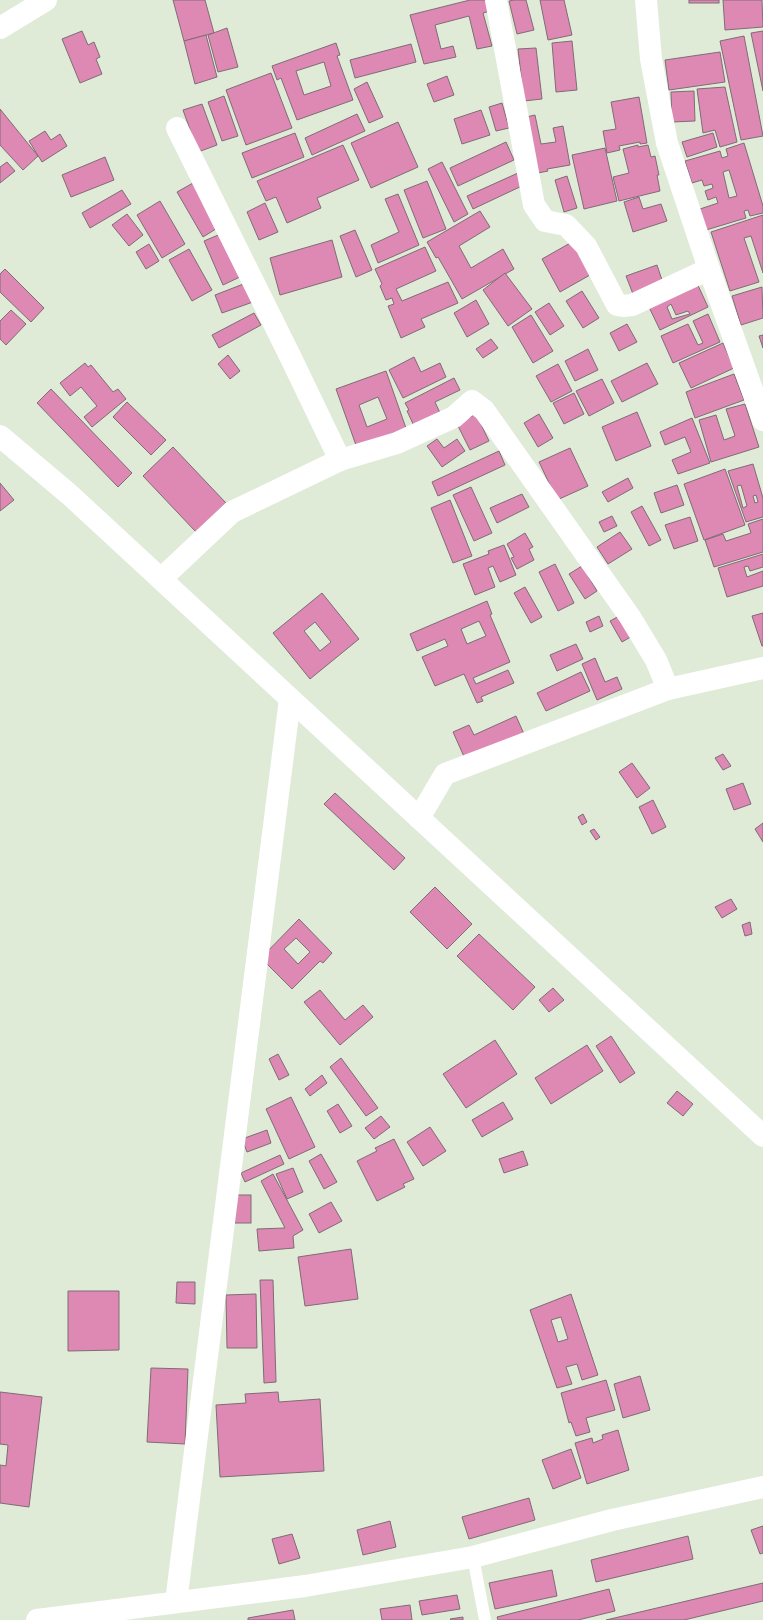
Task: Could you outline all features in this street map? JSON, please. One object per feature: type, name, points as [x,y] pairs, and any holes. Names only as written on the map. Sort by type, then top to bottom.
[{"type":"street","points":[[0,28],[46,0]]},
{"type":"street","points":[[496,0],[534,205],[545,221],[566,225],[586,246],[617,305],[632,305],[709,269]]},
{"type":"street","points":[[646,0],[651,59],[667,143],[709,269],[763,420]]},
{"type":"street","points":[[177,128],[340,460]]},
{"type":"street","points":[[161,579],[232,512],[340,460],[404,439],[454,417],[472,401],[484,410],[630,617],[656,660],[668,689]]},
{"type":"street","points":[[0,436],[70,495],[763,1136]]},
{"type":"street","points":[[419,818],[445,774],[668,689],[763,668]]},
{"type":"street","points":[[176,1602],[290,699]]},
{"type":"street","points":[[36,1620],[305,1586],[473,1557],[612,1520],[763,1487]]},
{"type":"lane","points":[[473,1557],[485,1620]]},
{"type":"building","points":[[173,0],[205,0],[214,33],[184,41]]},
{"type":"building","points":[[470,0],[487,0],[490,11],[483,13],[492,46],[477,49],[469,16],[435,25],[441,49],[453,46],[456,57],[424,64],[410,15]]},
{"type":"building","points":[[526,0],[534,30],[517,34],[509,1]]},
{"type":"building","points":[[540,0],[564,0],[572,35],[548,40]]},
{"type":"building","points":[[689,0],[719,0],[719,3],[689,3]]},
{"type":"building","points":[[723,0],[762,0],[763,27],[725,30]]},
{"type":"building","points":[[227,28],[238,67],[218,72],[208,35]]},
{"type":"building","points":[[82,31],[88,45],[94,42],[100,57],[96,59],[102,74],[80,83],[62,39]]},
{"type":"building","points":[[763,31],[763,91],[751,33]]},
{"type":"building","points":[[206,35],[217,77],[195,84],[184,41]]},
{"type":"building","points":[[744,36],[763,136],[741,140],[720,41]]},
{"type":"building","points":[[572,41],[577,90],[556,92],[552,43]]},
{"type":"building","points":[[336,43],[340,55],[337,56],[353,100],[297,120],[281,78],[277,80],[272,66]],"holes":[[[324,62],[331,86],[304,95],[296,71]]]},
{"type":"building","points":[[411,44],[416,62],[355,78],[350,60]]},
{"type":"building","points":[[536,48],[542,99],[524,101],[518,49]]},
{"type":"building","points":[[720,52],[725,82],[669,90],[665,60]]},
{"type":"building","points":[[271,73],[292,128],[246,145],[226,90]]},
{"type":"building","points":[[447,76],[454,95],[434,102],[427,84]]},
{"type":"building","points":[[367,82],[383,117],[369,123],[354,89]]},
{"type":"building","points":[[725,87],[737,142],[720,147],[715,130],[703,133],[697,89]]},
{"type":"building","points":[[694,91],[695,121],[672,122],[671,92]]},
{"type":"building","points":[[224,96],[238,136],[222,141],[208,102]]},
{"type":"building","points":[[639,97],[647,143],[640,144],[640,142],[619,146],[620,150],[607,153],[603,131],[616,129],[611,102]]},
{"type":"building","points":[[502,103],[509,128],[496,131],[489,107]]},
{"type":"building","points":[[202,104],[217,145],[198,152],[183,110]]},
{"type":"building","points":[[0,109],[38,156],[23,170],[0,145]]},
{"type":"building","points":[[481,110],[490,135],[462,144],[454,119]]},
{"type":"building","points":[[357,114],[365,131],[312,155],[305,138]]},
{"type":"building","points":[[535,115],[541,144],[556,142],[553,128],[563,126],[570,165],[547,169],[548,171],[538,173],[526,117]]},
{"type":"building","points":[[398,122],[418,167],[371,188],[351,143]]},
{"type":"building","points":[[45,131],[51,140],[60,134],[67,146],[42,162],[29,141]]},
{"type":"building","points":[[295,133],[304,157],[252,178],[242,153]]},
{"type":"building","points":[[713,133],[717,147],[687,157],[682,142]]},
{"type":"building","points":[[506,142],[514,160],[458,186],[450,168]]},
{"type":"building","points":[[744,143],[763,206],[763,213],[750,216],[748,210],[744,211],[746,218],[706,230],[700,209],[718,203],[716,197],[708,200],[705,191],[713,188],[712,184],[704,186],[702,180],[692,183],[685,161],[720,151],[722,158],[728,156],[726,149]],"holes":[[[729,170],[737,196],[729,198],[723,172]]]},
{"type":"building","points":[[343,145],[359,180],[317,198],[321,208],[287,223],[276,197],[266,201],[257,181]]},
{"type":"building","points":[[638,145],[638,147],[648,145],[651,157],[655,156],[659,175],[657,175],[660,191],[619,201],[613,177],[629,173],[623,149]]},
{"type":"building","points":[[605,148],[617,201],[584,209],[572,155]]},
{"type":"building","points":[[105,157],[114,180],[71,197],[62,175]]},
{"type":"building","points":[[7,162],[15,171],[0,183],[0,167]]},
{"type":"building","points":[[442,162],[468,214],[454,222],[428,169]]},
{"type":"building","points":[[518,173],[524,185],[473,209],[467,196]]},
{"type":"building","points":[[567,176],[577,208],[564,212],[555,180]]},
{"type":"building","points":[[427,181],[446,229],[423,238],[404,190]]},
{"type":"building","points":[[193,183],[219,227],[203,237],[177,192]]},
{"type":"building","points":[[122,190],[131,204],[90,228],[82,213]]},
{"type":"building","points":[[398,194],[419,245],[378,263],[371,245],[399,232],[385,199]]},
{"type":"building","points":[[639,197],[643,209],[661,204],[667,221],[633,232],[624,202]]},
{"type":"building","points":[[160,201],[185,244],[162,258],[137,215]]},
{"type":"building","points":[[265,203],[278,232],[259,240],[247,212]]},
{"type":"building","points":[[480,211],[490,227],[459,246],[471,268],[503,249],[514,269],[462,299],[438,257],[436,258],[427,242]]},
{"type":"building","points":[[127,214],[143,235],[129,246],[112,225]]},
{"type":"building","points":[[763,215],[763,273],[751,236],[744,238],[759,282],[730,291],[711,232]]},
{"type":"building","points":[[355,230],[372,270],[356,277],[340,236]]},
{"type":"building","points":[[223,233],[242,276],[223,285],[204,241]]},
{"type":"building","points":[[332,240],[342,277],[280,295],[270,258]]},
{"type":"building","points":[[572,242],[590,275],[560,292],[542,259]]},
{"type":"building","points":[[149,244],[159,261],[146,269],[136,252]]},
{"type":"building","points":[[425,247],[436,271],[396,289],[402,301],[448,282],[458,303],[421,319],[425,327],[401,338],[388,306],[394,304],[392,298],[386,300],[380,286],[382,284],[375,269]]},
{"type":"building","points":[[189,249],[212,290],[192,301],[169,260]]},
{"type":"building","points":[[657,265],[663,283],[633,294],[626,276]]},
{"type":"building","points":[[5,269],[44,308],[31,322],[0,292],[0,274]]},
{"type":"building","points":[[505,273],[532,309],[508,326],[483,290]]},
{"type":"building","points":[[696,281],[708,307],[660,330],[647,303]],"holes":[[[671,304],[676,315],[688,311],[690,314],[672,319],[667,307]]]},
{"type":"building","points":[[246,283],[253,302],[222,313],[215,295]]},
{"type":"building","points":[[762,287],[763,318],[741,325],[732,296]]},
{"type":"building","points":[[582,291],[599,318],[583,328],[566,301]]},
{"type":"building","points":[[476,300],[489,324],[467,337],[454,313]]},
{"type":"building","points":[[549,303],[564,326],[550,335],[535,312]]},
{"type":"building","points":[[11,310],[26,324],[6,345],[0,339],[0,321]]},
{"type":"building","points":[[254,313],[261,325],[219,348],[212,335]]},
{"type":"building","points":[[708,314],[720,342],[673,363],[661,336],[688,324],[698,345],[703,343],[693,321]]},
{"type":"building","points":[[531,315],[553,351],[533,363],[512,327]]},
{"type":"building","points":[[627,324],[637,342],[619,351],[610,333]]},
{"type":"building","points":[[763,335],[763,348],[759,336]]},
{"type":"building","points":[[491,339],[498,348],[483,358],[476,349]]},
{"type":"building","points":[[723,343],[734,368],[691,388],[679,363]]},
{"type":"building","points":[[588,349],[598,370],[575,381],[565,361]]},
{"type":"building","points":[[228,355],[240,371],[230,379],[218,364]]},
{"type":"building","points":[[414,357],[421,372],[440,363],[446,377],[403,398],[389,370]]},
{"type":"building","points":[[85,363],[88,367],[91,365],[113,392],[118,389],[126,399],[92,427],[84,417],[97,406],[81,387],[70,396],[60,383]]},
{"type":"building","points":[[647,363],[658,384],[622,402],[611,381]]},
{"type":"building","points":[[558,364],[572,391],[551,402],[536,376]]},
{"type":"building","points":[[386,371],[407,431],[357,448],[336,389]],"holes":[[[378,397],[387,419],[367,427],[359,405]]]},
{"type":"building","points":[[734,374],[744,400],[695,418],[686,392]]},
{"type":"building","points":[[454,378],[460,390],[435,402],[441,415],[415,428],[405,403]]},
{"type":"building","points":[[602,379],[614,403],[589,416],[576,391]]},
{"type":"building","points":[[51,389],[132,473],[118,487],[37,403]]},
{"type":"building","points":[[574,393],[584,414],[564,424],[553,403]]},
{"type":"building","points":[[127,402],[166,440],[151,455],[113,417]]},
{"type":"building","points":[[745,404],[759,447],[711,462],[699,420],[716,415],[724,440],[735,436],[726,409]]},
{"type":"building","points":[[637,412],[651,446],[616,461],[602,427]]},
{"type":"building","points":[[476,414],[489,441],[470,450],[457,424]]},
{"type":"building","points":[[539,414],[553,438],[538,447],[524,423]]},
{"type":"building","points":[[692,418],[710,463],[678,474],[672,460],[691,452],[685,437],[665,445],[660,432]]},
{"type":"building","points":[[437,439],[444,448],[457,439],[465,451],[442,467],[427,446]]},
{"type":"building","points":[[173,447],[226,503],[196,532],[143,476]]},
{"type":"building","points":[[570,448],[588,486],[557,500],[539,462]]},
{"type":"building","points":[[499,451],[505,465],[438,496],[432,482]]},
{"type":"building","points":[[753,464],[763,498],[763,517],[746,522],[728,471]],"holes":[[[741,485],[747,506],[743,508],[737,486]],[[756,495],[758,502],[755,503],[753,496]]]},
{"type":"building","points":[[725,469],[745,525],[704,540],[684,484]]},
{"type":"building","points":[[628,478],[633,488],[608,502],[602,492]]},
{"type":"building","points":[[0,483],[14,500],[0,511]]},
{"type":"building","points":[[677,485],[684,505],[661,513],[654,493]]},
{"type":"building","points":[[471,487],[492,533],[474,541],[453,495]]},
{"type":"building","points":[[522,494],[529,507],[497,523],[490,508]]},
{"type":"building","points":[[450,500],[472,556],[453,563],[431,508]]},
{"type":"building","points":[[642,506],[661,540],[649,546],[631,512]]},
{"type":"building","points":[[612,516],[617,526],[604,532],[599,522]]},
{"type":"building","points":[[690,517],[698,541],[674,549],[665,525]]},
{"type":"building","points":[[763,519],[763,552],[714,567],[705,540],[723,534],[726,541],[751,533],[748,524]]},
{"type":"building","points":[[620,532],[632,549],[608,564],[597,547]]},
{"type":"building","points":[[525,533],[533,547],[529,549],[534,560],[517,569],[511,558],[514,557],[507,544]]},
{"type":"building","points":[[504,545],[516,575],[500,582],[493,566],[488,568],[495,587],[475,595],[463,564],[489,554],[488,551]]},
{"type":"building","points":[[763,554],[763,567],[750,571],[748,566],[744,567],[747,577],[763,571],[763,586],[727,597],[718,568]]},
{"type":"building","points":[[555,564],[574,603],[558,611],[539,572]]},
{"type":"building","points":[[582,566],[597,591],[585,599],[569,574]]},
{"type":"building","points":[[525,587],[542,617],[531,623],[514,593]]},
{"type":"building","points":[[322,593],[359,639],[310,679],[273,633]],"holes":[[[315,622],[331,642],[320,651],[304,631]]]},
{"type":"building","points":[[487,601],[492,614],[490,615],[510,662],[473,678],[476,684],[508,670],[514,683],[481,697],[483,701],[477,703],[464,674],[435,686],[422,657],[448,646],[445,639],[417,651],[410,634]],"holes":[[[479,621],[486,636],[467,644],[461,629]]]},
{"type":"building","points":[[763,613],[763,646],[762,646],[752,616]]},
{"type":"building","points":[[621,615],[634,635],[622,642],[610,621]]},
{"type":"building","points":[[599,616],[603,626],[590,632],[586,622]]},
{"type":"building","points":[[576,644],[583,659],[557,671],[550,655]]},
{"type":"building","points":[[595,658],[605,682],[617,677],[622,689],[597,700],[582,664]]},
{"type":"building","points":[[581,672],[590,691],[546,711],[537,693]]},
{"type":"building","points":[[516,716],[524,734],[466,761],[453,732],[469,725],[474,735]]},
{"type":"building","points":[[723,754],[731,766],[723,770],[715,758]]},
{"type":"building","points":[[632,763],[650,788],[637,798],[619,772]]},
{"type":"building","points":[[743,783],[751,804],[734,810],[726,789]]},
{"type":"building","points":[[335,793],[405,858],[394,870],[324,804]]},
{"type":"building","points":[[653,800],[666,827],[652,834],[639,807]]},
{"type":"building","points":[[583,814],[587,822],[582,825],[578,817]]},
{"type":"building","points":[[763,823],[763,842],[755,829]]},
{"type":"building","points":[[594,829],[600,837],[596,840],[590,831]]},
{"type":"building","points":[[435,887],[472,924],[447,949],[410,912]]},
{"type":"building","points":[[731,899],[737,909],[722,918],[715,907]]},
{"type":"building","points":[[299,919],[332,953],[323,963],[320,961],[292,989],[261,958]],"holes":[[[296,938],[310,952],[298,964],[284,949]]]},
{"type":"building","points":[[750,922],[752,934],[745,936],[742,925]]},
{"type":"building","points":[[479,934],[535,987],[513,1010],[457,956]]},
{"type":"building","points":[[553,988],[564,1000],[549,1012],[539,1000]]},
{"type":"building","points":[[320,990],[345,1020],[363,1005],[373,1017],[340,1045],[304,1002]]},
{"type":"building","points":[[611,1036],[635,1073],[620,1083],[596,1046]]},
{"type":"building","points":[[495,1040],[517,1074],[466,1108],[443,1074]]},
{"type":"building","points":[[587,1045],[603,1071],[551,1104],[535,1078]]},
{"type":"building","points":[[278,1054],[289,1075],[279,1080],[269,1059]]},
{"type":"building","points":[[341,1058],[378,1108],[366,1116],[330,1067]]},
{"type":"building","points":[[322,1075],[327,1083],[310,1096],[305,1089]]},
{"type":"building","points":[[677,1091],[693,1104],[683,1116],[667,1103]]},
{"type":"building","points":[[291,1097],[315,1147],[289,1159],[266,1109]]},
{"type":"building","points":[[503,1102],[513,1119],[482,1137],[472,1120]]},
{"type":"building","points":[[338,1104],[352,1126],[340,1133],[327,1111]]},
{"type":"building","points":[[381,1116],[390,1127],[374,1139],[365,1128]]},
{"type":"building","points":[[430,1127],[446,1151],[423,1166],[407,1142]]},
{"type":"building","points":[[267,1130],[271,1143],[247,1152],[242,1139]]},
{"type":"building","points":[[394,1139],[414,1179],[403,1184],[405,1187],[377,1201],[357,1161],[377,1151],[375,1148]]},
{"type":"building","points":[[523,1151],[528,1165],[504,1173],[499,1159]]},
{"type":"building","points":[[321,1154],[337,1182],[324,1189],[309,1161]]},
{"type":"building","points":[[280,1155],[284,1164],[245,1182],[241,1173]]},
{"type":"building","points":[[293,1168],[303,1192],[287,1199],[276,1174]]},
{"type":"building","points":[[273,1174],[303,1230],[293,1236],[294,1248],[259,1251],[257,1229],[285,1228],[261,1181]]},
{"type":"building","points":[[228,1195],[251,1195],[251,1223],[228,1223]]},
{"type":"building","points":[[331,1202],[342,1221],[319,1233],[309,1214]]},
{"type":"building","points":[[351,1249],[358,1299],[305,1306],[298,1257]]},
{"type":"building","points":[[260,1280],[273,1280],[276,1382],[264,1383]]},
{"type":"building","points":[[177,1282],[195,1282],[195,1304],[176,1303]]},
{"type":"building","points":[[68,1291],[119,1291],[119,1350],[68,1351]]},
{"type":"building","points":[[256,1294],[257,1348],[227,1348],[226,1295]]},
{"type":"building","points":[[571,1294],[598,1375],[582,1380],[577,1364],[566,1367],[572,1384],[557,1388],[530,1310]],"holes":[[[561,1317],[568,1339],[558,1342],[551,1320]]]},
{"type":"building","points":[[151,1368],[188,1369],[185,1444],[147,1442]]},
{"type":"building","points":[[640,1376],[650,1410],[623,1418],[614,1384]]},
{"type":"building","points":[[606,1380],[615,1410],[586,1418],[590,1432],[576,1436],[571,1422],[569,1423],[561,1393]]},
{"type":"building","points":[[0,1392],[42,1397],[29,1507],[0,1503],[0,1465],[6,1466],[8,1445],[0,1444]]},
{"type":"building","points":[[278,1392],[279,1402],[320,1399],[324,1471],[220,1477],[216,1405],[246,1403],[245,1394]]},
{"type":"building","points":[[618,1430],[629,1470],[587,1484],[575,1443],[592,1438],[593,1443],[603,1439],[602,1435]]},
{"type":"building","points":[[571,1449],[581,1478],[553,1489],[542,1460]]},
{"type":"building","points":[[529,1498],[535,1520],[469,1539],[462,1517]]},
{"type":"building","points":[[390,1521],[396,1547],[363,1555],[357,1530]]},
{"type":"building","points":[[763,1526],[763,1553],[760,1554],[751,1530]]},
{"type":"building","points":[[292,1534],[300,1558],[279,1564],[272,1539]]},
{"type":"building","points":[[688,1536],[693,1559],[596,1582],[591,1560]]},
{"type":"building","points":[[552,1570],[557,1596],[495,1609],[489,1583]]},
{"type":"building","points":[[763,1583],[763,1601],[684,1620],[606,1620]]},
{"type":"building","points":[[609,1589],[615,1611],[578,1620],[498,1620],[497,1617]]},
{"type":"building","points":[[457,1595],[460,1609],[422,1615],[419,1601]]},
{"type":"building","points":[[410,1605],[412,1620],[382,1620],[380,1609]]},
{"type":"building","points":[[293,1610],[295,1620],[248,1620],[248,1618]]},
{"type":"building","points":[[463,1617],[463,1620],[450,1619]]}]
